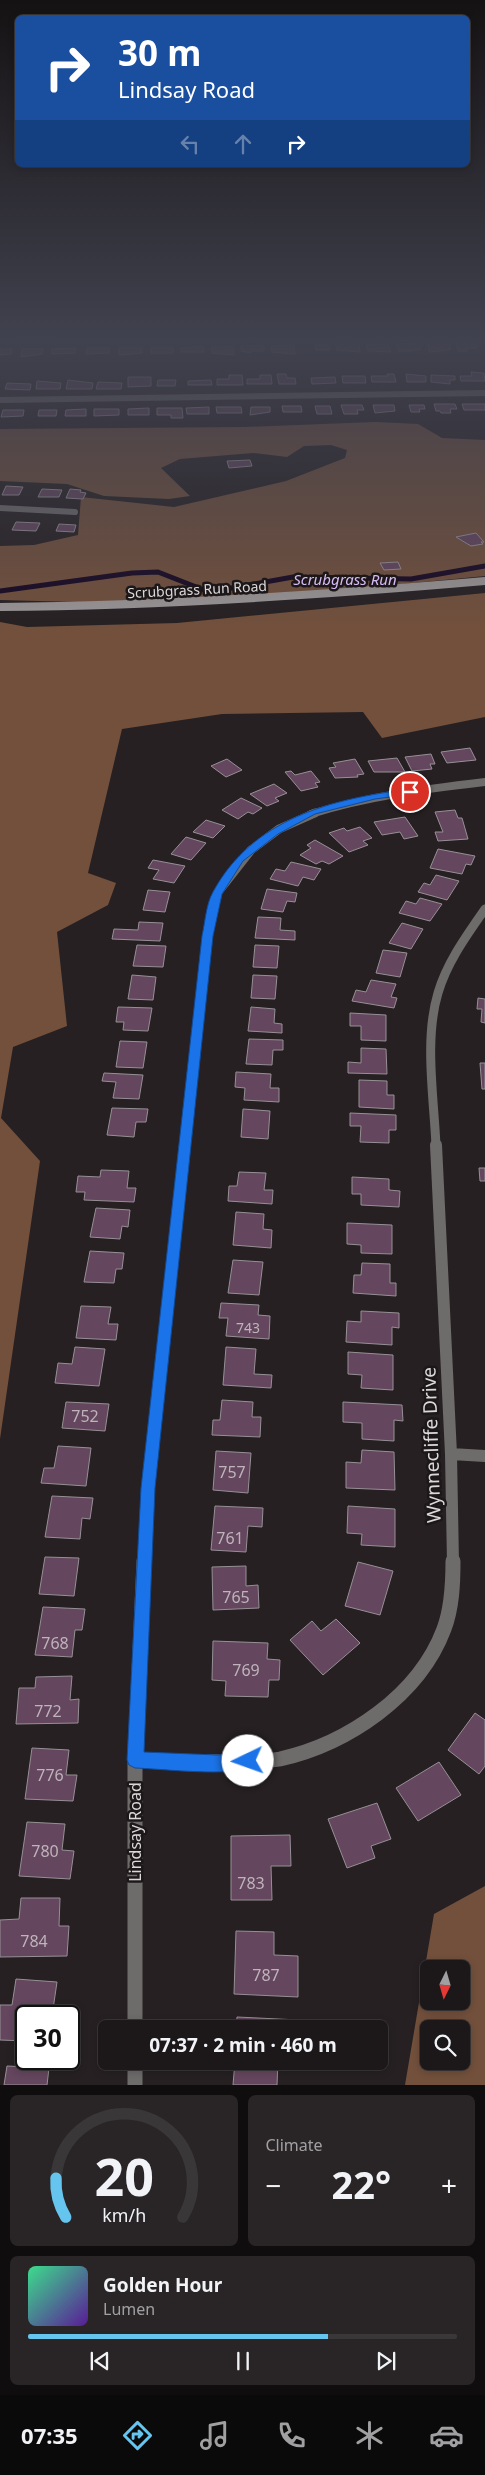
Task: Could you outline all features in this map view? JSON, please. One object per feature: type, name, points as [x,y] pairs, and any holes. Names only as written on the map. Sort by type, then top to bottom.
[{"type":"street","points":[[0,508],[75,512]]},
{"type":"street","name":"Scrubgrass Run Road","points":[[0,607],[70,607],[245,600],[485,581]]},
{"type":"street","name":"Lindsay Road","points":[[135,2020],[135,1760],[148,1488],[208,936],[217,894],[239,860],[274,832],[311,812],[375,796],[483,786]]},
{"type":"street","name":"Wynnecliffe Drive","points":[[135,1760],[217,1763],[279,1759],[332,1742],[383,1709],[406,1690],[430,1656],[444,1629],[454,1588],[452,1454],[432,1022],[441,980],[456,950],[485,909]]},
{"type":"street","points":[[452,1454],[485,1456]]},
{"type":"street","points":[[134,2085],[135,2070]]},
{"type":"shaded area","points":[[0,435],[437,435],[442,438],[485,440],[485,576],[352,589],[116,603],[0,600],[0,546],[34,545],[78,535],[81,497],[174,507],[286,481],[345,458],[347,450],[331,445],[304,446],[287,457],[253,453],[180,459],[161,468],[190,496],[169,499],[104,496],[67,484],[0,481]]},
{"type":"shaded area","points":[[485,593],[485,717],[382,738],[363,712],[222,714],[122,729],[88,873],[116,883],[108,905],[57,932],[67,1026],[13,1047],[1,1118],[40,1161],[0,1439],[0,622],[27,627],[177,623]]},
{"type":"shaded area","points":[[485,1886],[485,2085],[405,2085],[420,1997],[420,2010],[470,2010],[470,1960],[426,1960],[434,1914]]},
{"type":"building","points":[[250,460],[252,466],[229,468],[227,461]]},
{"type":"building","points":[[6,486],[23,487],[19,495],[2,495]]},
{"type":"building","points":[[42,489],[62,490],[59,497],[38,497]]},
{"type":"building","points":[[70,489],[81,490],[80,492],[86,493],[83,499],[66,498]]},
{"type":"building","points":[[16,522],[40,523],[36,531],[12,530]]},
{"type":"building","points":[[59,524],[76,525],[74,532],[56,531]]},
{"type":"building","points":[[476,533],[484,542],[481,542],[483,544],[471,546],[456,537]]},
{"type":"building","points":[[398,562],[401,569],[384,570],[380,563]]},
{"type":"building","points":[[470,748],[476,760],[447,763],[441,752]]},
{"type":"building","points":[[431,754],[435,764],[430,764],[432,769],[412,771],[405,757]]},
{"type":"building","points":[[397,758],[405,772],[374,772],[368,761]]},
{"type":"building","points":[[227,759],[242,770],[226,777],[211,766]]},
{"type":"building","points":[[355,759],[364,774],[357,775],[358,777],[335,778],[329,768],[336,767],[333,763]]},
{"type":"building","points":[[291,771],[295,775],[311,771],[320,782],[315,783],[318,787],[301,791],[285,772]]},
{"type":"building","points":[[274,784],[287,793],[275,798],[279,801],[267,806],[250,794]]},
{"type":"building","points":[[241,798],[262,808],[253,814],[248,812],[238,819],[222,810]]},
{"type":"building","points":[[455,810],[458,818],[462,818],[468,839],[438,841],[435,832],[443,832],[435,812]]},
{"type":"building","points":[[405,817],[418,836],[404,839],[400,832],[382,835],[374,822]]},
{"type":"building","points":[[206,820],[225,826],[213,838],[193,832]]},
{"type":"building","points":[[360,827],[372,838],[363,841],[368,845],[349,852],[329,833],[344,828],[347,831]]},
{"type":"building","points":[[186,837],[206,843],[191,860],[171,854]]},
{"type":"building","points":[[315,840],[343,856],[329,864],[322,861],[316,864],[300,855],[311,848],[307,845]]},
{"type":"building","points":[[438,849],[475,856],[471,865],[466,864],[462,874],[430,868]]},
{"type":"building","points":[[153,860],[185,866],[174,883],[153,879],[159,870],[148,868]]},
{"type":"building","points":[[291,862],[321,869],[314,880],[303,877],[298,886],[270,879],[276,869],[285,871]]},
{"type":"building","points":[[436,875],[459,881],[447,900],[418,892],[424,883],[430,885]]},
{"type":"building","points":[[267,889],[297,893],[295,902],[287,901],[283,912],[261,909]]},
{"type":"building","points":[[148,890],[170,892],[165,912],[143,910]]},
{"type":"building","points":[[420,898],[442,904],[430,921],[399,913],[406,901],[416,904]]},
{"type":"building","points":[[258,917],[281,918],[280,930],[295,931],[295,940],[255,938]]},
{"type":"building","points":[[139,922],[163,923],[160,941],[112,939],[114,929],[138,930]]},
{"type":"building","points":[[402,923],[423,929],[411,949],[389,943]]},
{"type":"building","points":[[137,945],[166,946],[163,967],[133,966]]},
{"type":"building","points":[[255,945],[279,946],[277,968],[253,967]]},
{"type":"building","points":[[383,950],[407,953],[400,977],[376,973]]},
{"type":"building","points":[[132,975],[156,977],[153,1000],[128,999]]},
{"type":"building","points":[[253,975],[277,976],[275,999],[251,998]]},
{"type":"building","points":[[371,980],[396,984],[391,997],[397,998],[394,1008],[352,1001],[356,990],[366,992]]},
{"type":"building","points":[[478,998],[485,999],[485,1023],[481,1022],[482,1009],[477,1009]]},
{"type":"building","points":[[118,1007],[152,1008],[148,1031],[123,1030],[124,1022],[116,1022]]},
{"type":"building","points":[[251,1007],[275,1009],[274,1023],[282,1024],[282,1033],[248,1031]]},
{"type":"building","points":[[350,1013],[386,1015],[386,1041],[361,1040],[361,1026],[350,1026]]},
{"type":"building","points":[[249,1039],[283,1040],[283,1050],[273,1050],[272,1065],[246,1064]]},
{"type":"building","points":[[120,1041],[147,1042],[143,1068],[116,1067]]},
{"type":"building","points":[[361,1048],[386,1049],[387,1074],[348,1073],[348,1062],[361,1063]]},
{"type":"building","points":[[480,1063],[485,1063],[485,1089],[482,1089]]},
{"type":"building","points":[[236,1072],[271,1074],[270,1088],[279,1088],[279,1102],[244,1100],[245,1088],[235,1087]]},
{"type":"building","points":[[104,1073],[143,1075],[139,1099],[113,1098],[116,1082],[102,1081]]},
{"type":"building","points":[[359,1080],[387,1081],[387,1095],[394,1095],[394,1109],[359,1107]]},
{"type":"building","points":[[112,1108],[148,1109],[146,1122],[136,1122],[134,1137],[107,1135]]},
{"type":"building","points":[[243,1109],[270,1111],[268,1139],[241,1137]]},
{"type":"building","points":[[350,1113],[396,1115],[396,1130],[389,1130],[389,1143],[360,1142],[361,1126],[350,1126]]},
{"type":"building","points":[[479,1168],[485,1168],[485,1181],[480,1181]]},
{"type":"building","points":[[101,1170],[129,1171],[127,1188],[136,1188],[134,1202],[84,1200],[85,1192],[76,1192],[78,1176],[100,1177]]},
{"type":"building","points":[[239,1172],[266,1173],[264,1190],[273,1190],[272,1204],[228,1201],[229,1186],[237,1186]]},
{"type":"building","points":[[352,1177],[389,1179],[389,1190],[400,1191],[399,1207],[361,1205],[361,1194],[352,1194]]},
{"type":"building","points":[[96,1208],[130,1210],[128,1227],[122,1226],[120,1239],[90,1237]]},
{"type":"building","points":[[236,1212],[264,1214],[263,1229],[272,1230],[271,1248],[233,1245]]},
{"type":"building","points":[[347,1223],[392,1225],[392,1254],[361,1253],[361,1245],[347,1244]]},
{"type":"building","points":[[90,1251],[124,1253],[122,1269],[116,1269],[114,1283],[84,1282]]},
{"type":"building","points":[[233,1260],[263,1262],[259,1295],[228,1293]]},
{"type":"building","points":[[362,1263],[390,1264],[390,1283],[396,1283],[396,1296],[353,1293],[354,1275],[361,1275]]},
{"type":"building","points":[[221,1303],[259,1305],[258,1315],[270,1316],[269,1339],[226,1336],[228,1318],[219,1318]]},
{"type":"building","points":[[81,1306],[111,1307],[108,1324],[118,1324],[116,1340],[76,1338]]},
{"type":"building","points":[[361,1311],[399,1313],[399,1328],[392,1327],[392,1345],[346,1342],[347,1321],[361,1322]]},
{"type":"building","points":[[75,1347],[105,1349],[99,1386],[55,1383],[58,1363],[72,1364]]},
{"type":"building","points":[[226,1347],[256,1349],[254,1374],[272,1375],[271,1388],[223,1385]]},
{"type":"building","points":[[348,1352],[393,1355],[393,1390],[361,1388],[362,1375],[348,1374]]},
{"type":"building","points":[[222,1400],[253,1402],[252,1417],[261,1417],[260,1437],[212,1435],[213,1420],[220,1420]]},
{"type":"building","points":[[66,1402],[109,1404],[105,1431],[62,1428]]},
{"type":"building","points":[[343,1402],[402,1405],[403,1421],[394,1420],[394,1441],[362,1439],[362,1423],[343,1422]]},
{"type":"building","points":[[58,1446],[91,1448],[86,1486],[41,1483],[44,1468],[54,1468]]},
{"type":"building","points":[[362,1450],[394,1452],[395,1490],[346,1488],[346,1462],[361,1463]]},
{"type":"building","points":[[216,1451],[251,1453],[248,1493],[213,1490]]},
{"type":"building","points":[[52,1496],[93,1498],[90,1519],[82,1518],[80,1539],[45,1537]]},
{"type":"building","points":[[215,1506],[263,1508],[262,1527],[248,1526],[246,1552],[211,1550]]},
{"type":"building","points":[[348,1506],[395,1509],[395,1547],[361,1545],[362,1534],[347,1533]]},
{"type":"building","points":[[45,1557],[79,1558],[74,1596],[39,1594]]},
{"type":"building","points":[[358,1562],[393,1571],[380,1615],[345,1606]]},
{"type":"building","points":[[246,1566],[246,1586],[258,1585],[259,1608],[213,1610],[212,1567]]},
{"type":"building","points":[[43,1607],[85,1609],[82,1630],[75,1630],[72,1657],[35,1655]]},
{"type":"building","points":[[336,1619],[360,1643],[323,1675],[290,1640],[312,1621],[321,1631]]},
{"type":"building","points":[[213,1641],[268,1643],[267,1659],[280,1660],[279,1680],[269,1680],[268,1697],[225,1696],[226,1681],[212,1680]]},
{"type":"building","points":[[72,1676],[70,1700],[79,1699],[78,1723],[16,1724],[19,1688],[35,1688],[36,1677]]},
{"type":"building","points":[[475,1713],[485,1720],[485,1766],[479,1774],[448,1750]]},
{"type":"building","points":[[32,1748],[69,1750],[66,1775],[77,1775],[73,1801],[25,1799]]},
{"type":"building","points":[[439,1762],[461,1795],[418,1821],[396,1788]]},
{"type":"building","points":[[377,1803],[391,1839],[371,1846],[375,1858],[347,1868],[328,1819]]},
{"type":"building","points":[[27,1822],[65,1824],[62,1850],[74,1851],[70,1879],[19,1876]]},
{"type":"building","points":[[290,1835],[291,1866],[271,1866],[272,1900],[231,1900],[231,1836]]},
{"type":"building","points":[[21,1898],[60,1898],[59,1926],[69,1926],[67,1956],[0,1957],[0,1920],[19,1919]]},
{"type":"building","points":[[236,1931],[274,1932],[274,1955],[298,1956],[298,1997],[234,1994]]},
{"type":"building","points":[[16,1979],[57,1982],[54,2005],[15,2005],[15,2041],[0,2040],[0,2005],[12,2005]]},
{"type":"building","points":[[237,2017],[299,2020],[237,2020]]},
{"type":"building","points":[[7,2066],[15,2066],[15,2070],[49,2070],[47,2085],[4,2085]]},
{"type":"building","points":[[234,2070],[278,2070],[277,2085],[233,2085]]},
{"type":"waterway","name":"Scrubgrass Run","points":[[0,591],[132,573],[158,572],[209,592],[293,577],[411,579],[485,566]]},
{"type":"route","points":[[248,1761],[217,1763],[135,1760],[148,1488],[208,936],[217,894],[239,860],[274,832],[311,812],[375,796],[410,792]]}]
